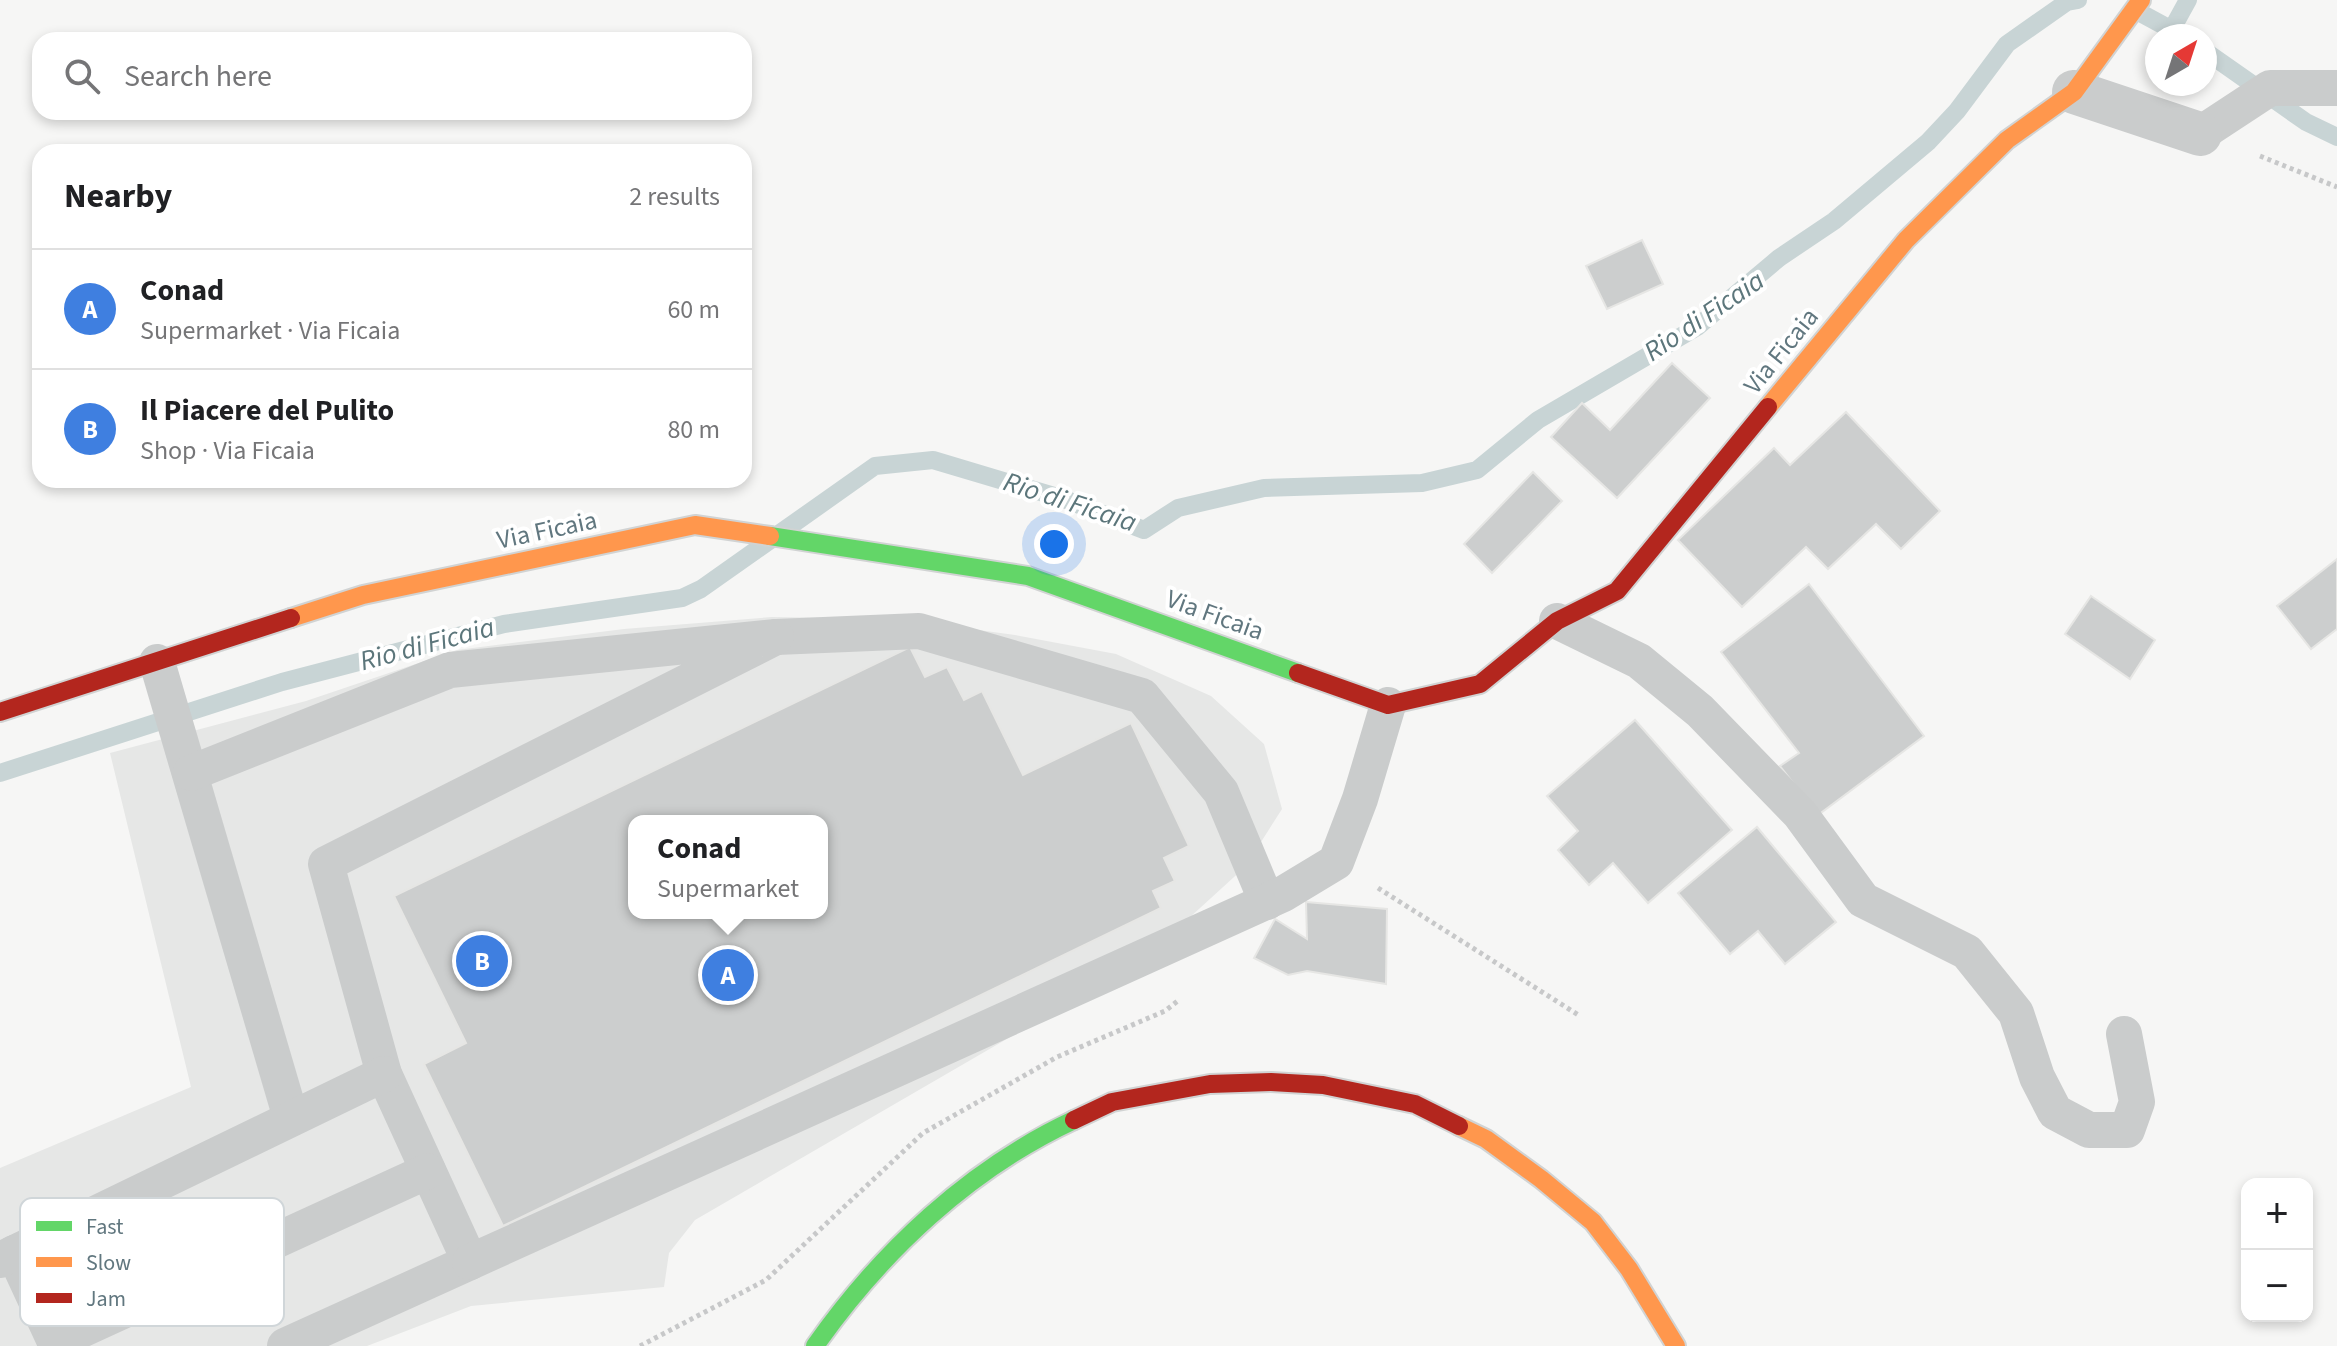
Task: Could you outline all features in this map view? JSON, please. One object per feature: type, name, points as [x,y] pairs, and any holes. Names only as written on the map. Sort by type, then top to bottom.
[{"type":"main road","name":"Via Ficaia","points":[[0,712],[363,595],[695,525],[1028,576],[1388,705],[1480,684],[1557,621],[1617,591],[1906,240],[2007,140],[2074,92],[2141,0]]},
{"type":"main road","points":[[815,1346],[836,1316],[907,1236],[933,1212],[1035,1138],[1112,1102],[1210,1084],[1271,1082],[1323,1085],[1415,1104],[1486,1139],[1593,1222],[1629,1269],[1676,1346]]},
{"type":"street","points":[[2074,92],[2200,134]]},
{"type":"lane","points":[[2200,134],[2270,88],[2337,88]]},
{"type":"lane","points":[[1557,621],[1639,661],[1700,711],[1800,814],[1863,900],[1967,952],[2016,1013],[2037,1077],[2055,1112],[2089,1130],[2127,1130],[2137,1102],[2124,1034]]},
{"type":"lane","points":[[191,773],[450,670],[776,637],[919,631],[1142,696],[1221,792],[1267,902]]},
{"type":"lane","points":[[470,1262],[384,1074],[326,864],[776,637]]},
{"type":"lane","points":[[157,662],[291,1118]]},
{"type":"lane","points":[[285,1346],[1267,902],[1336,862],[1360,799],[1388,705]]},
{"type":"lane","points":[[126,1198],[384,1074]]},
{"type":"lane","points":[[284,1238],[428,1171]]},
{"type":"lane","points":[[7,1256],[20,1279]]},
{"type":"lane","points":[[46,1326],[56,1344],[95,1326]]},
{"type":"path","points":[[2200,134],[2337,187]]},
{"type":"path","points":[[1336,862],[1580,1016]]},
{"type":"shaded area","points":[[772,617],[898,619],[1015,635],[1116,654],[1211,696],[1264,744],[1282,809],[1245,867],[1143,960],[695,1220],[669,1253],[664,1287],[471,1306],[367,1346],[0,1346],[0,1168],[191,1087],[110,753],[306,701],[457,650],[624,629]]},
{"type":"building","points":[[1642,240],[1663,284],[1607,309],[1586,266]]},
{"type":"building","points":[[1672,363],[1710,398],[1617,498],[1551,437],[1582,403],[1610,430]]},
{"type":"building","points":[[1846,412],[1940,511],[1901,549],[1876,524],[1828,569],[1806,547],[1742,607],[1678,540],[1774,448],[1790,465]]},
{"type":"building","points":[[1533,472],[1562,501],[1492,573],[1464,544]]},
{"type":"building","points":[[2337,559],[2337,629],[2311,649],[2277,606]]},
{"type":"building","points":[[1809,584],[1924,736],[1818,815],[1780,766],[1799,753],[1721,652]]},
{"type":"building","points":[[2091,596],[2155,640],[2130,679],[2065,634]]},
{"type":"building","points":[[910,647],[925,677],[947,667],[964,700],[982,691],[1023,775],[1131,723],[1189,846],[1164,858],[1175,881],[1153,891],[1161,908],[503,1226],[424,1064],[466,1043],[394,896]]},
{"type":"building","points":[[1635,720],[1732,830],[1648,903],[1613,863],[1589,885],[1558,850],[1578,831],[1547,796]]},
{"type":"building","points":[[1757,827],[1836,922],[1785,964],[1758,931],[1730,954],[1678,893]]},
{"type":"building","points":[[1306,902],[1387,909],[1386,984],[1307,971],[1288,975],[1254,958],[1275,919],[1307,939]]},
{"type":"waterway","name":"Rio di Ficaia","points":[[0,773],[282,682],[504,624],[682,598],[701,589],[875,466],[933,460],[1064,499],[1144,530],[1178,508],[1264,488],[1422,483],[1477,470],[1538,420],[1697,327],[1779,258],[1834,221],[1928,142],[1957,111],[2007,44],[2067,2],[2078,0]]},
{"type":"waterway","points":[[2175,24],[2188,0]]},
{"type":"waterway","name":"Rio di Ficaia","points":[[2135,10],[2161,24]]},
{"type":"waterway","points":[[2217,59],[2306,122],[2337,137]]},
{"type":"traffic: fast","points":[[770,536],[1028,576],[1298,673]]},
{"type":"traffic: fast","points":[[815,1346],[869,1278],[930,1216],[999,1163],[1074,1120]]},
{"type":"traffic: slow","points":[[1768,407],[1906,240],[2007,140],[2074,92],[2141,0]]},
{"type":"traffic: slow","points":[[291,618],[363,595],[695,525],[770,536]]},
{"type":"traffic: slow","points":[[1459,1126],[1486,1139],[1593,1222],[1629,1269],[1676,1346]]},
{"type":"traffic: jam","points":[[1298,673],[1388,705],[1480,684],[1557,621],[1617,591],[1768,407]]},
{"type":"traffic: jam","points":[[0,712],[291,618]]},
{"type":"traffic: jam","points":[[1074,1120],[1112,1102],[1210,1084],[1271,1082],[1323,1085],[1415,1104],[1459,1126]]},
{"type":"place","name":"Il Piacere del Pulito","points":[[482,961]]},
{"type":"place","name":"Conad","points":[[728,975]]}]
